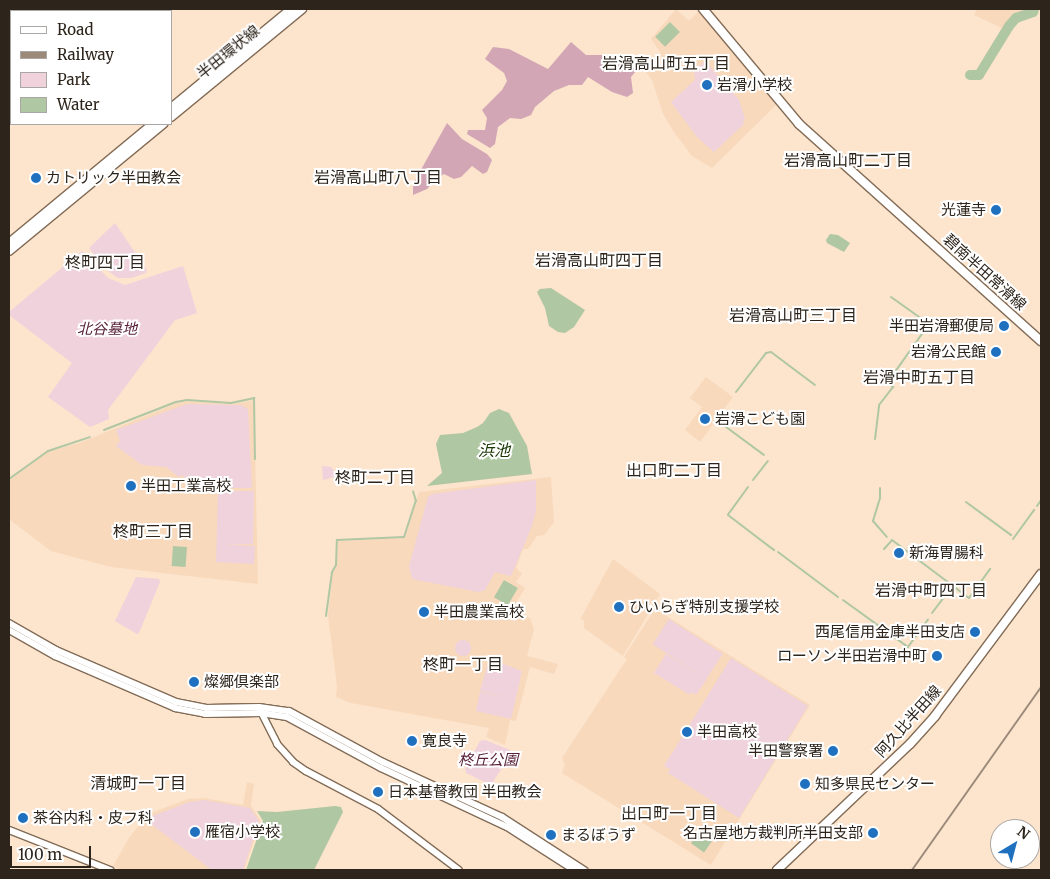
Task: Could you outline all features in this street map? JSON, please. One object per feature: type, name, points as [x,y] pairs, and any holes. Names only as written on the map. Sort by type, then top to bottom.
[{"type":"main road","name":"半田環状線","points":[[172,107],[291,9]]},
{"type":"main road","name":"半田環状線","points":[[172,116],[302,9]]},
{"type":"main road","name":"碧南半田常滑線","points":[[703,9],[799,124],[1041,341]]},
{"type":"main road","points":[[9,243],[151,125]]},
{"type":"main road","points":[[9,251],[162,125]]},
{"type":"main road","name":"阿久比半田線","points":[[777,870],[923,730],[1041,574]]},
{"type":"street","points":[[9,623],[56,650],[176,702],[213,708],[289,711],[302,716],[383,762],[502,817],[584,870]]},
{"type":"street","points":[[9,630],[55,656],[175,708],[212,715],[260,710],[288,717],[381,768],[482,814],[515,832],[574,870]]},
{"type":"street","points":[[260,710],[277,744],[293,762],[306,771],[378,809],[460,870]]},
{"type":"street","points":[[9,830],[110,870]]},
{"type":"shaded area","name":"岩滑小学校","points":[[676,9],[689,21],[699,11],[776,105],[712,168],[692,156],[674,132],[663,114],[652,80],[645,71],[661,53],[651,39]]},
{"type":"shaded area","points":[[977,9],[1033,9],[1016,17],[1006,30],[974,15]]},
{"type":"shaded area","points":[[571,42],[586,55],[615,55],[625,59],[636,71],[631,77],[633,93],[627,97],[612,92],[588,77],[582,85],[569,85],[554,91],[535,107],[531,115],[521,119],[510,118],[498,127],[495,144],[490,148],[467,134],[468,130],[485,130],[487,118],[482,110],[502,90],[507,81],[504,73],[485,59],[493,47],[509,49],[548,69]]},
{"type":"shaded area","points":[[447,123],[462,139],[487,154],[492,160],[487,172],[483,174],[472,166],[461,177],[454,179],[444,174],[436,179],[427,189],[413,195],[413,184]]},
{"type":"shaded area","name":"岩滑こども園","points":[[706,377],[733,397],[700,442],[685,430],[702,407],[690,398]]},
{"type":"shaded area","name":"半田工業高校","points":[[254,400],[258,584],[111,567],[51,551],[9,519],[9,480],[47,452],[82,442],[177,403],[187,401],[231,404]]},
{"type":"shaded area","name":"半田農業高校","points":[[551,477],[554,522],[544,535],[537,536],[528,549],[523,549],[516,568],[522,574],[516,582],[525,588],[513,608],[530,618],[534,629],[527,656],[558,664],[554,674],[530,667],[516,721],[510,720],[505,745],[486,737],[489,728],[351,703],[336,697],[337,686],[328,616],[333,572],[337,566],[338,541],[405,538],[419,492]]},
{"type":"shaded area","name":"ひいらぎ特別支援学校","points":[[613,559],[660,594],[623,656],[584,628],[584,621],[581,618]]},
{"type":"shaded area","name":"半田高校","points":[[655,609],[810,705],[711,865],[562,773],[565,765],[562,758],[627,659],[624,657]]},
{"type":"shaded area","name":"雁宿小学校","points":[[247,782],[254,784],[251,806],[261,821],[244,870],[121,870],[113,866],[129,838],[148,814],[188,799],[204,798],[243,805]]},
{"type":"green space","points":[[705,61],[739,100],[745,119],[743,121],[744,124],[714,152],[697,137],[671,102],[695,80],[694,70]]},
{"type":"green space","points":[[115,223],[147,270],[146,273],[131,278],[118,278],[108,271],[89,248]]},
{"type":"green space","name":"北谷墓地","points":[[82,251],[108,278],[125,285],[183,266],[197,313],[175,320],[108,410],[109,419],[90,427],[48,397],[72,363],[9,315],[9,312]]},
{"type":"green space","points":[[187,404],[241,405],[248,409],[252,488],[198,488],[182,475],[179,477],[166,467],[142,465],[116,446],[120,441],[116,430]]},
{"type":"green space","points":[[322,466],[331,467],[338,476],[323,480]]},
{"type":"green space","points":[[536,480],[536,510],[532,526],[511,576],[495,572],[485,590],[478,592],[412,579],[409,566],[428,497],[432,494]]},
{"type":"green space","points":[[218,491],[254,491],[253,544],[225,544],[255,546],[254,564],[216,562]]},
{"type":"green space","points":[[136,577],[159,579],[160,582],[137,634],[115,621]]},
{"type":"green space","points":[[669,619],[723,654],[706,679],[653,644]]},
{"type":"green space","points":[[460,640],[466,640],[471,645],[469,654],[460,656],[455,651],[455,645]]},
{"type":"green space","points":[[666,654],[707,679],[696,695],[692,692],[690,695],[654,673]]},
{"type":"green space","points":[[731,658],[808,706],[739,818],[668,773],[670,769],[664,766]]},
{"type":"green space","points":[[501,663],[522,671],[511,719],[476,711],[480,692],[505,697],[480,691],[488,664]]},
{"type":"green space","name":"柊丘公園","points":[[485,740],[510,750],[505,763],[491,785],[466,773],[465,769],[480,741]]},
{"type":"green space","name":"雁宿小学校","points":[[204,800],[250,808],[259,821],[243,870],[212,870],[147,821],[150,817],[189,802]]},
{"type":"water","points":[[670,22],[680,32],[665,47],[655,37]]},
{"type":"water","points":[[830,234],[838,235],[850,243],[844,252],[827,243],[826,240]]},
{"type":"water","points":[[551,288],[585,310],[574,327],[565,333],[558,332],[549,326],[545,308],[537,292],[540,289]]},
{"type":"water","name":"浜池","points":[[499,409],[509,413],[527,446],[532,474],[427,486],[442,473],[436,444],[440,435],[463,433],[477,427],[483,423],[490,413]]},
{"type":"water","points":[[173,546],[187,547],[186,567],[172,566]]},
{"type":"water","points":[[504,580],[518,588],[508,605],[494,597]]},
{"type":"water","points":[[341,807],[343,812],[314,870],[246,870],[263,821],[257,811],[277,812]]},
{"type":"water","points":[[703,826],[716,835],[704,852],[691,843]]},
{"type":"waterway","points":[[970,75],[979,75],[1009,26],[1016,18],[1033,12],[1034,9]]},
{"type":"waterway","points":[[67,10],[74,10]]},
{"type":"waterway","points":[[891,297],[929,324],[892,376]]},
{"type":"waterway","points":[[736,392],[766,353],[771,352],[815,385]]},
{"type":"waterway","points":[[875,439],[879,405],[893,387],[887,382]]},
{"type":"waterway","points":[[104,430],[176,402],[187,400],[231,403],[254,398],[255,459]]},
{"type":"waterway","points":[[718,421],[764,455]]},
{"type":"waterway","points":[[9,479],[48,451],[90,437]]},
{"type":"waterway","points":[[753,480],[768,461]]},
{"type":"waterway","points":[[748,487],[728,515],[774,550]]},
{"type":"waterway","points":[[880,488],[880,498],[873,521],[887,537]]},
{"type":"waterway","points":[[326,616],[332,572],[336,565],[337,540],[404,537],[416,501],[413,491]]},
{"type":"waterway","points":[[1037,506],[1041,500]]},
{"type":"waterway","points":[[966,502],[1011,535]]},
{"type":"waterway","points":[[1013,539],[1034,510]]},
{"type":"waterway","points":[[884,549],[892,540],[969,598],[990,569]]},
{"type":"waterway","points":[[778,552],[838,597]]},
{"type":"waterway","points":[[932,613],[953,585]]},
{"type":"waterway","points":[[843,600],[908,647],[928,619]]},
{"type":"railway","points":[[912,870],[1041,687]]},
{"type":"place","name":"岩滑小学校","points":[[707,85]]},
{"type":"place","name":"カトリック半田教会","points":[[36,178]]},
{"type":"place","name":"光蓮寺","points":[[996,210]]},
{"type":"place","name":"半田岩滑郵便局","points":[[1004,326]]},
{"type":"place","name":"岩滑公民館","points":[[996,352]]},
{"type":"place","name":"岩滑こども園","points":[[705,419]]},
{"type":"place","name":"半田工業高校","points":[[131,486]]},
{"type":"place","name":"新海胃腸科","points":[[899,553]]},
{"type":"place","name":"ひいらぎ特別支援学校","points":[[619,607]]},
{"type":"place","name":"半田農業高校","points":[[424,612]]},
{"type":"place","name":"西尾信用金庫半田支店","points":[[975,632]]},
{"type":"place","name":"ローソン半田岩滑中町","points":[[937,656]]},
{"type":"place","name":"燦郷倶楽部","points":[[194,682]]},
{"type":"place","name":"半田高校","points":[[687,732]]},
{"type":"place","name":"寛良寺","points":[[412,741]]},
{"type":"place","name":"半田警察署","points":[[833,751]]},
{"type":"place","name":"知多県民センター","points":[[805,784]]},
{"type":"place","name":"日本基督教団 半田教会","points":[[378,792]]},
{"type":"place","name":"茶谷内科・皮フ科","points":[[23,818]]},
{"type":"place","name":"雁宿小学校","points":[[195,832]]},
{"type":"place","name":"名古屋地方裁判所半田支部","points":[[873,833]]},
{"type":"place","name":"まるぼうず","points":[[551,835]]},
{"type":"district","name":"岩滑高山町五丁目","points":[[666,63]]},
{"type":"district","name":"岩滑高山町二丁目","points":[[848,160]]},
{"type":"district","name":"岩滑高山町八丁目","points":[[378,177]]},
{"type":"district","name":"岩滑高山町四丁目","points":[[599,260]]},
{"type":"district","name":"柊町四丁目","points":[[105,262]]},
{"type":"district","name":"岩滑高山町三丁目","points":[[793,315]]},
{"type":"district","name":"岩滑中町五丁目","points":[[919,377]]},
{"type":"district","name":"出口町二丁目","points":[[674,470]]},
{"type":"district","name":"柊町二丁目","points":[[375,477]]},
{"type":"district","name":"柊町三丁目","points":[[153,531]]},
{"type":"district","name":"岩滑中町四丁目","points":[[931,590]]},
{"type":"district","name":"柊町一丁目","points":[[463,664]]},
{"type":"district","name":"清城町一丁目","points":[[138,783]]},
{"type":"district","name":"出口町一丁目","points":[[669,813]]}]
